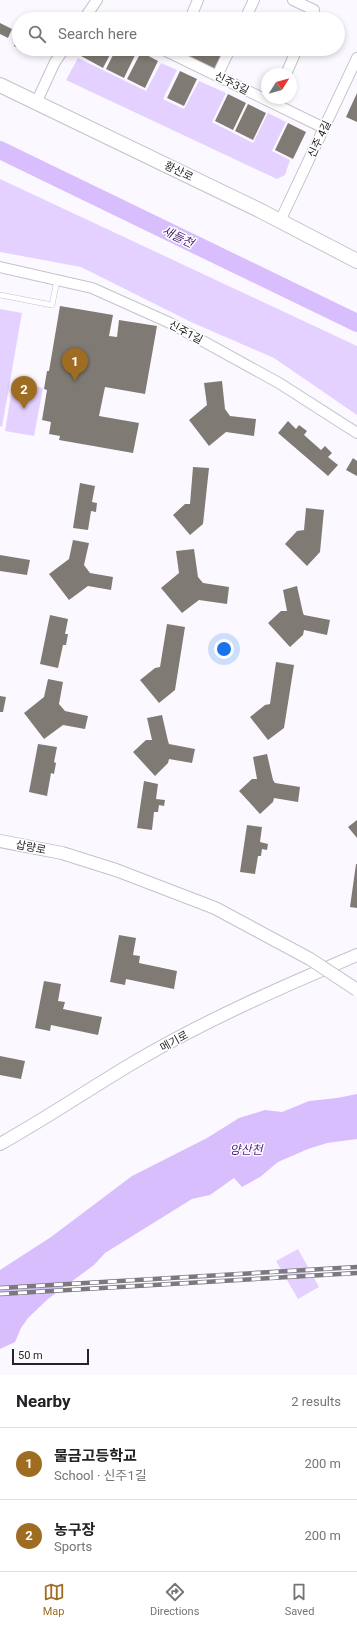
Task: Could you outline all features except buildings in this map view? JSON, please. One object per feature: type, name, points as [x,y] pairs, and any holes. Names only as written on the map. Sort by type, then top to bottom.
[{"type":"main road","name":"황산로","points":[[0,85],[280,221],[357,261]]},
{"type":"street","points":[[92,12],[97,0]]},
{"type":"street","points":[[193,12],[198,0]]},
{"type":"street","points":[[248,12],[254,0]]},
{"type":"street","points":[[293,0],[314,10],[313,12]]},
{"type":"street","points":[[36,103],[59,56]]},
{"type":"street","name":"신주3길","points":[[182,56],[217,76],[261,95]]},
{"type":"street","points":[[217,76],[227,56]]},
{"type":"street","points":[[289,68],[294,56]]},
{"type":"street","name":"신주 4길","points":[[280,221],[357,58]]},
{"type":"street","name":"신주3길","points":[[281,104],[324,128]]},
{"type":"street","name":"신주1길","points":[[0,267],[92,288],[170,323],[279,383],[357,433]]},
{"type":"street","name":"삽량로","points":[[0,841],[62,853],[116,870],[215,908],[310,959],[357,990]]},
{"type":"street","name":"메기로","points":[[0,1144],[139,1060],[210,1021],[266,994],[357,955]]},
{"type":"lane","points":[[0,295],[52,305],[57,280]]},
{"type":"shaded area","points":[[78,58],[146,91],[161,63],[177,70],[163,99],[184,109],[199,81],[226,93],[212,122],[253,143],[268,113],[286,122],[272,151],[290,160],[285,175],[277,179],[66,80]]},
{"type":"shaded area","points":[[0,179],[357,346],[357,415],[274,358],[191,322],[81,267],[0,252]]},
{"type":"shaded area","points":[[0,309],[22,313],[2,427],[0,426]]},
{"type":"shaded area","points":[[13,382],[43,388],[34,436],[5,431]]},
{"type":"shaded area","points":[[298,1249],[319,1287],[298,1299],[276,1261]]},
{"type":"water","name":"양산천","points":[[357,1094],[357,1139],[327,1143],[308,1149],[278,1162],[260,1177],[242,1187],[234,1178],[210,1195],[192,1199],[105,1253],[94,1265],[48,1299],[28,1318],[21,1328],[15,1342],[0,1349],[0,1270],[51,1237],[132,1176],[207,1138],[239,1118],[265,1110],[282,1112],[309,1101]]},
{"type":"waterway","name":"새들천","points":[[0,150],[357,323]]},
{"type":"railway","points":[[0,1288],[357,1267]]},
{"type":"railway","points":[[0,1294],[357,1273]]},
{"type":"place","name":"물금고등학교","points":[[75,381]]},
{"type":"place","name":"농구장","points":[[24,409]]}]
